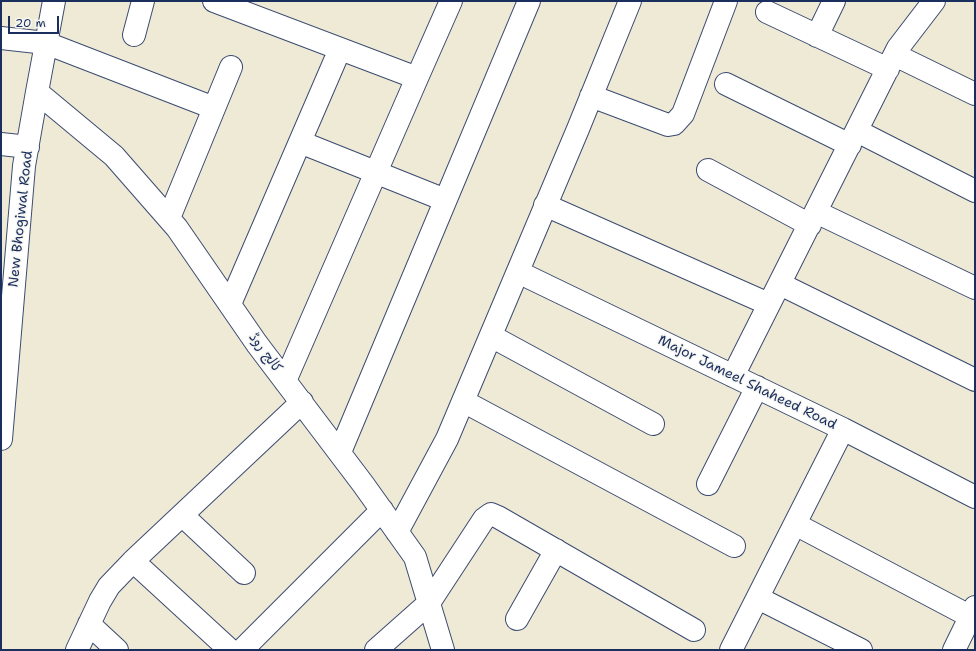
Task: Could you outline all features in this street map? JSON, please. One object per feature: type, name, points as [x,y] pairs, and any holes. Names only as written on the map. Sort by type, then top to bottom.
[{"type":"street","name":"New Bhogiwal Road","points":[[1,439],[10,224],[28,147],[54,1]]},
{"type":"street","points":[[134,35],[143,1]]},
{"type":"street","points":[[286,381],[451,1]]},
{"type":"street","points":[[340,452],[529,1]]},
{"type":"street","points":[[397,532],[447,439],[630,1]]},
{"type":"street","points":[[591,96],[668,125],[674,124],[683,114],[726,1]]},
{"type":"street","points":[[817,36],[834,1]]},
{"type":"street","points":[[734,376],[898,48],[934,1]]},
{"type":"street","points":[[220,2],[417,78]]},
{"type":"street","points":[[766,12],[817,36],[892,62],[975,94]]},
{"type":"street","points":[[1,38],[46,43],[214,108]]},
{"type":"street","points":[[230,304],[340,49]]},
{"type":"street","points":[[168,218],[231,67]]},
{"type":"street","points":[[726,84],[975,191]]},
{"type":"street","name":"کالج روڈ","points":[[37,92],[114,156],[177,228],[257,344],[340,452],[415,557],[443,650]]},
{"type":"street","points":[[300,142],[445,200]]},
{"type":"street","points":[[1,144],[28,147]]},
{"type":"street","points":[[708,170],[813,219],[975,288]]},
{"type":"street","points":[[545,205],[764,302]]},
{"type":"street","name":"Major Jameel Shaheed Road","points":[[518,272],[843,429],[975,497]]},
{"type":"street","points":[[780,284],[975,380]]},
{"type":"street","points":[[491,336],[652,424]]},
{"type":"street","points":[[708,484],[757,387]]},
{"type":"street","points":[[463,401],[734,546]]},
{"type":"street","points":[[78,650],[100,601],[109,586],[182,514],[302,402]]},
{"type":"street","points":[[731,650],[843,429]]},
{"type":"street","points":[[242,650],[382,510]]},
{"type":"street","points":[[182,514],[244,573]]},
{"type":"street","points":[[376,650],[429,604],[484,519],[490,514],[498,516],[694,630]]},
{"type":"street","points":[[795,524],[974,614],[954,650]]},
{"type":"street","points":[[517,619],[556,550]]},
{"type":"street","points":[[133,561],[230,650]]},
{"type":"street","points":[[758,598],[861,650]]},
{"type":"street","points":[[89,624],[117,650]]}]
